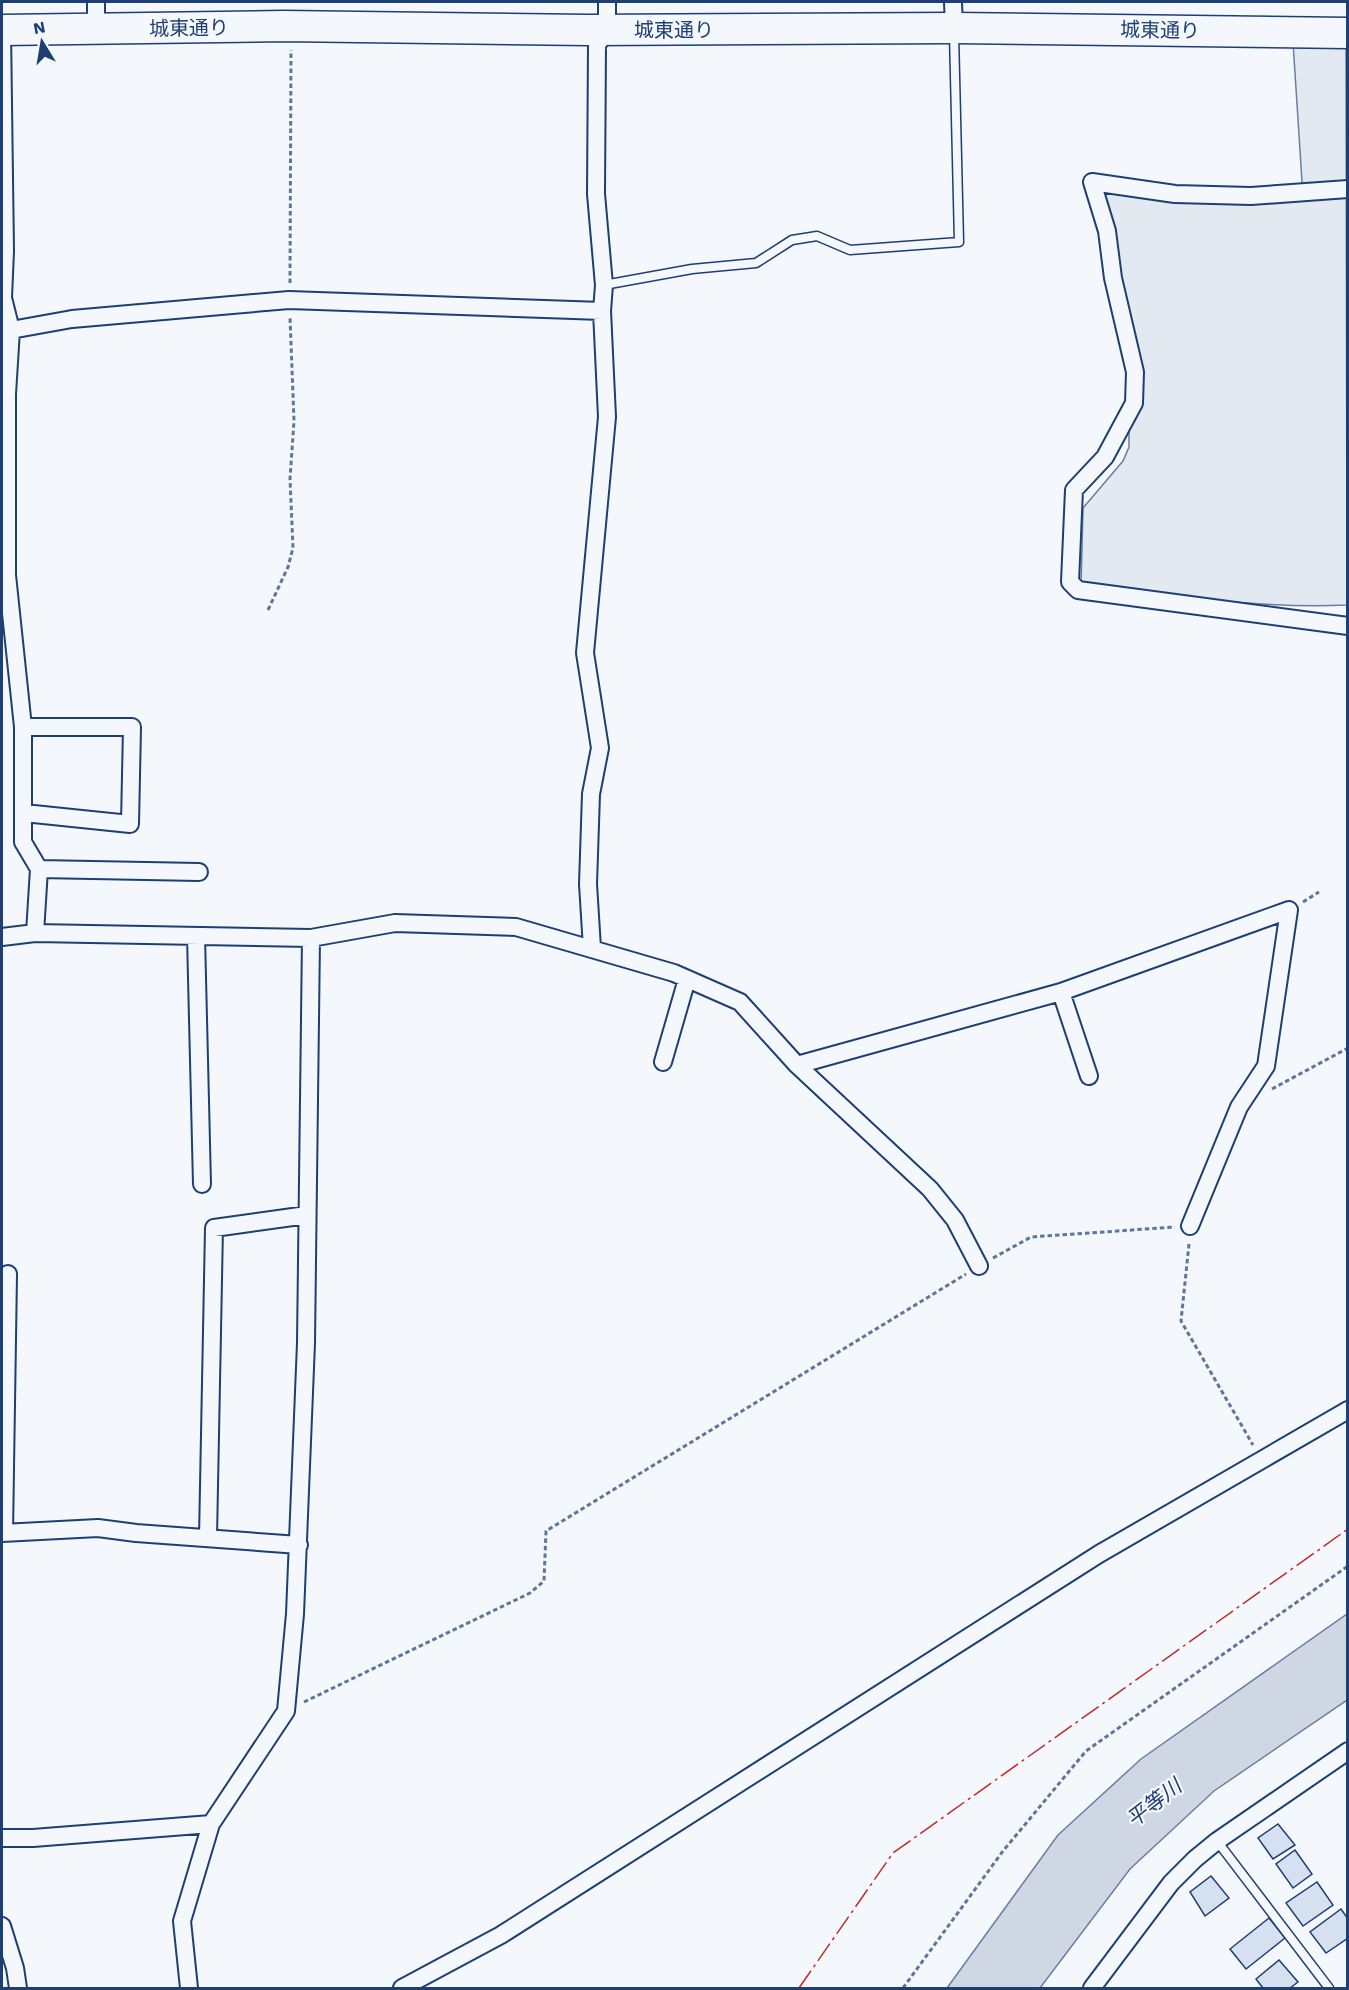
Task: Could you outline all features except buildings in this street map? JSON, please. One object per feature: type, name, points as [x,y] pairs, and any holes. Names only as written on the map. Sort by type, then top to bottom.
[{"type":"highway","name":"城東通り","points":[[2,30],[96,15],[291,27],[607,16],[953,15],[1347,33]]},
{"type":"street","points":[[592,948],[588,884],[591,805],[600,748],[585,653],[607,417],[602,311],[604,285],[596,194],[597,45],[607,16]]},
{"type":"street","points":[[2,30],[5,251],[3,298],[7,394],[4,578],[23,727],[23,842],[39,869],[35,933]]},
{"type":"street","points":[[1347,189],[1251,196],[1175,194],[1092,182],[1107,231],[1113,278],[1135,372],[1134,403],[1105,457],[1074,490],[1070,582],[1078,590],[1347,626]]},
{"type":"street","points":[[6,330],[72,319],[289,300],[602,311]]},
{"type":"street","points":[[23,727],[132,727],[130,824],[24,813]]},
{"type":"street","points":[[39,869],[199,872]]},
{"type":"street","points":[[797,1065],[1061,992],[1289,910],[1266,1066],[1239,1107],[1191,1226]]},
{"type":"street","points":[[2,937],[35,933],[311,938],[395,923],[516,927],[592,948],[687,979],[740,1002],[797,1065],[930,1189],[955,1220],[980,1266]]},
{"type":"street","points":[[196,936],[202,1184]]},
{"type":"street","points":[[189,1989],[182,1921],[211,1824],[286,1711],[299,1545],[307,1317],[311,938]]},
{"type":"street","points":[[663,1062],[687,979]]},
{"type":"street","points":[[1061,992],[1089,1077]]},
{"type":"street","points":[[208,1539],[214,1228],[307,1215]]},
{"type":"street","points":[[8,1274],[3,1533],[98,1528],[299,1545]]},
{"type":"street","points":[[402,1989],[501,1935],[1099,1554],[1347,1410]]},
{"type":"street","points":[[1092,1989],[1171,1883],[1217,1841],[1347,1751]]},
{"type":"street","points":[[2,1838],[33,1838],[211,1824]]},
{"type":"street","points":[[2,1926],[15,1968],[18,1989]]},
{"type":"lane","points":[[604,285],[692,269],[756,263],[792,240],[817,236],[850,250],[958,242],[953,15]]},
{"type":"lane","points":[[1217,1841],[1329,1989]]},
{"type":"path","points":[[268,610],[288,567],[293,548],[290,479],[294,421],[289,300],[291,27]]},
{"type":"path","points":[[1239,1107],[1347,1048]]},
{"type":"path","points":[[286,1711],[530,1593],[544,1581],[546,1531],[1031,1237],[1191,1226],[1181,1321],[1262,1460]]},
{"type":"path","points":[[903,1989],[1003,1851],[1086,1751],[1347,1566]]},
{"type":"shaded area","points":[[1293,42],[1346,43],[1347,605],[1247,603],[1081,586],[1083,508],[1123,461],[1129,447],[1129,423],[1142,403],[1103,193],[1303,197]]},
{"type":"water","name":"平等川","points":[[1347,1614],[1347,1700],[1214,1791],[1130,1869],[1040,1988],[947,1988],[1058,1835],[1141,1759]]},
{"type":"power","points":[[799,1988],[893,1853],[1348,1529]]}]
